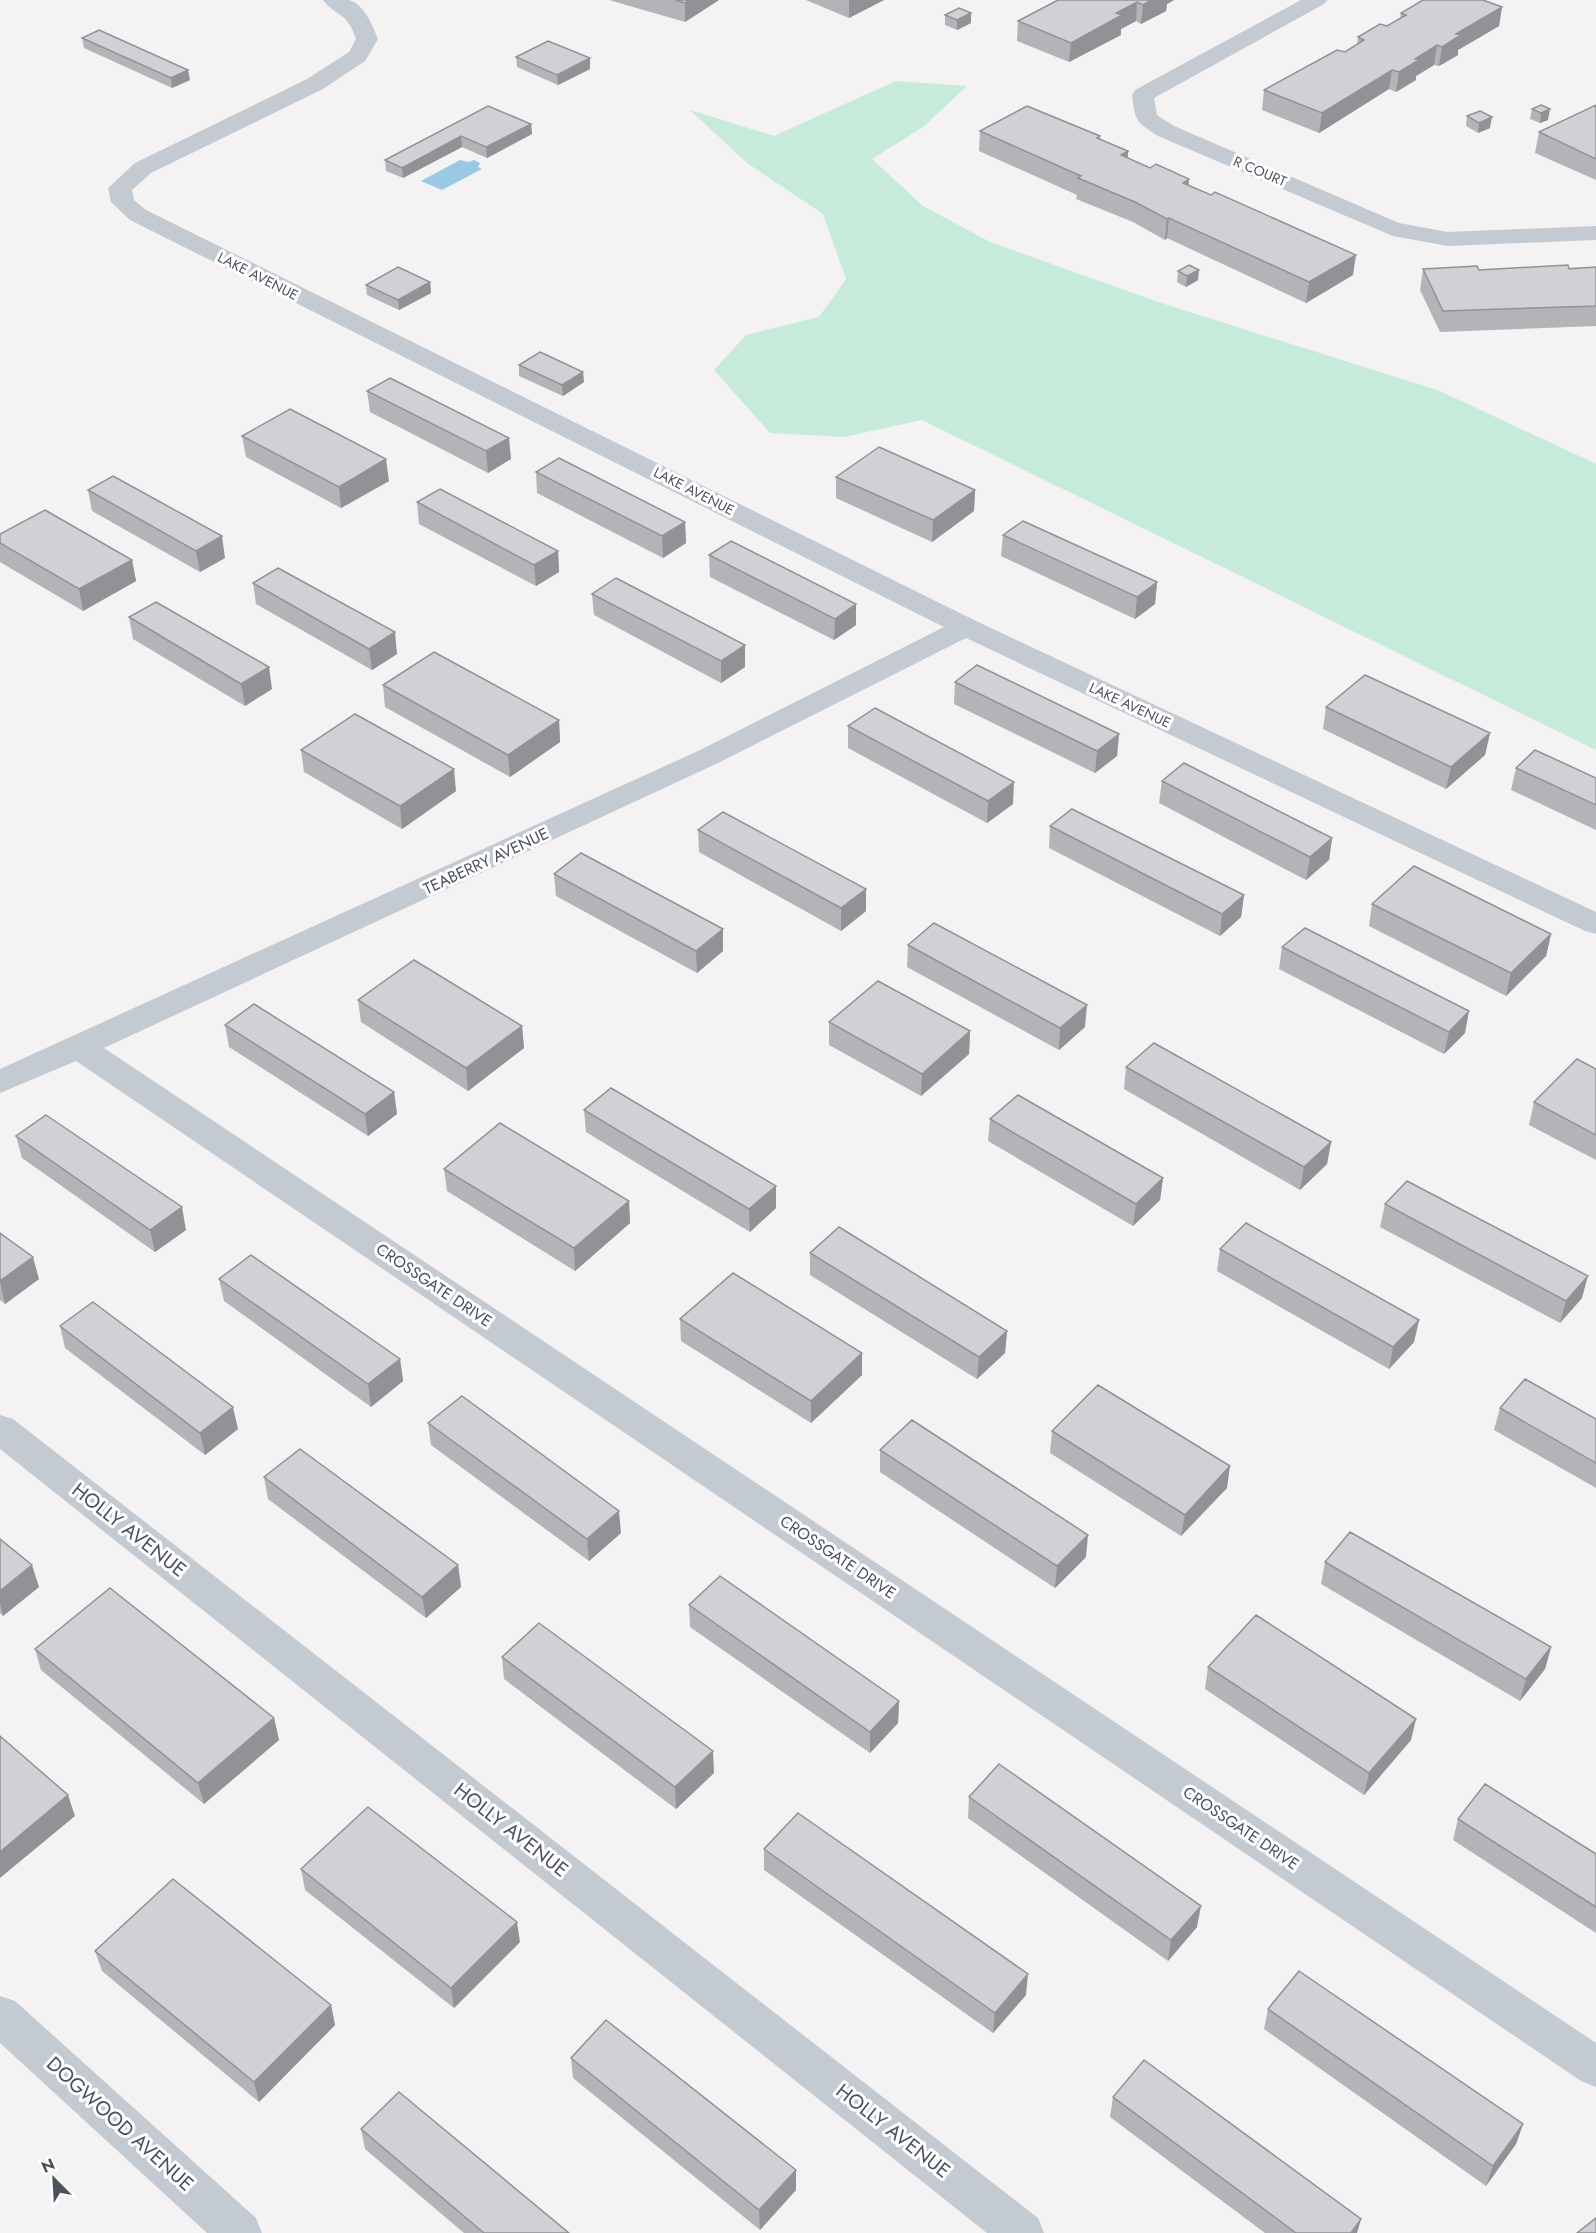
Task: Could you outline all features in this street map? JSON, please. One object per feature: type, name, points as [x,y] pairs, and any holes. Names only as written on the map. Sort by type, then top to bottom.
[{"type":"street","name":"LAKE AVENUE","points":[[334,0],[346,6],[363,23],[367,39],[357,56],[315,84],[143,168],[120,188],[123,202],[138,215],[275,285],[499,393],[966,627],[1596,924]]},
{"type":"street","name":"R COURT","points":[[1317,0],[1143,95],[1146,118],[1166,131],[1394,229],[1448,239],[1596,233]]},
{"type":"street","name":"TEABERRY AVENUE","points":[[0,1082],[698,762],[966,627]]},
{"type":"street","name":"CROSSGATE DRIVE","points":[[79,1047],[1596,2067]]},
{"type":"street","name":"HOLLY AVENUE","points":[[0,1429],[1022,2233]]},
{"type":"street","name":"DOGWOOD AVENUE","points":[[0,2015],[240,2233]]},
{"type":"green space","points":[[896,81],[967,86],[923,127],[872,159],[923,206],[990,242],[1158,302],[1440,391],[1596,464],[1596,750],[922,420],[844,437],[770,433],[714,370],[746,335],[819,317],[846,279],[823,214],[747,163],[690,110],[774,136]]},
{"type":"water","points":[[460,160],[469,162],[474,160],[480,163],[478,167],[482,169],[442,190],[421,181]]},
{"type":"building","points":[[1058,0],[1151,0],[1143,5],[1137,2],[1116,13],[1122,15],[1071,43],[1018,21]]},
{"type":"building","points":[[1423,0],[1483,0],[1502,7],[1456,34],[1461,35],[1442,47],[1437,45],[1415,59],[1419,60],[1399,72],[1392,70],[1322,113],[1264,90],[1337,50],[1345,52],[1364,40],[1358,37],[1380,24],[1387,26],[1406,15],[1401,13]]},
{"type":"building","points":[[959,8],[971,13],[957,20],[945,15]]},
{"type":"building","points":[[99,30],[188,70],[171,78],[82,38]]},
{"type":"building","points":[[548,41],[590,58],[557,75],[516,57]]},
{"type":"building","points":[[1541,105],[1550,109],[1541,113],[1532,109]]},
{"type":"building","points":[[1596,105],[1596,159],[1539,132]]},
{"type":"building","points":[[488,106],[531,124],[486,147],[461,136],[402,168],[385,160]]},
{"type":"building","points":[[1027,106],[1100,136],[1097,138],[1128,151],[1121,155],[1150,168],[1156,164],[1189,179],[1183,183],[1211,195],[1215,192],[1356,255],[1309,282],[1167,219],[1135,202],[1078,178],[1081,176],[980,131]]},
{"type":"building","points":[[1480,111],[1492,117],[1479,123],[1467,116]]},
{"type":"building","points":[[1189,265],[1199,270],[1187,276],[1178,271]]},
{"type":"building","points":[[1568,265],[1569,269],[1596,267],[1596,306],[1443,311],[1423,269],[1477,266],[1479,270]]},
{"type":"building","points":[[398,267],[430,282],[398,300],[366,285]]},
{"type":"building","points":[[540,352],[583,372],[562,385],[519,365]]},
{"type":"building","points":[[390,378],[509,438],[486,451],[367,391]]},
{"type":"building","points":[[290,409],[386,459],[339,487],[242,436]]},
{"type":"building","points":[[879,447],[975,490],[933,520],[836,477]]},
{"type":"building","points":[[559,458],[685,522],[662,536],[536,472]]},
{"type":"building","points":[[113,476],[222,536],[196,551],[88,490]]},
{"type":"building","points":[[440,489],[558,551],[534,565],[417,502]]},
{"type":"building","points":[[45,510],[132,560],[79,589],[0,543],[0,534]]},
{"type":"building","points":[[1023,521],[1157,582],[1137,597],[1003,535]]},
{"type":"building","points":[[731,541],[856,604],[835,619],[709,555]]},
{"type":"building","points":[[278,568],[395,632],[369,649],[253,583]]},
{"type":"building","points":[[616,578],[745,645],[721,661],[592,594]]},
{"type":"building","points":[[156,602],[269,667],[241,684],[129,617]]},
{"type":"building","points":[[434,652],[559,720],[508,755],[383,685]]},
{"type":"building","points":[[977,665],[1119,734],[1097,751],[955,682]]},
{"type":"building","points":[[1365,675],[1490,733],[1451,767],[1326,707]]},
{"type":"building","points":[[875,708],[1014,782],[988,801],[848,726]]},
{"type":"building","points":[[355,714],[454,769],[400,806],[301,750]]},
{"type":"building","points":[[1535,750],[1596,778],[1596,805],[1516,768]]},
{"type":"building","points":[[1184,763],[1332,838],[1310,857],[1162,781]]},
{"type":"building","points":[[1072,809],[1244,895],[1222,914],[1050,826]]},
{"type":"building","points":[[723,812],[866,889],[841,908],[698,830]]},
{"type":"building","points":[[581,853],[723,929],[696,951],[554,874]]},
{"type":"building","points":[[1414,866],[1551,934],[1511,973],[1372,904]]},
{"type":"building","points":[[934,923],[1087,1005],[1060,1028],[908,945]]},
{"type":"building","points":[[1305,928],[1469,1011],[1449,1032],[1282,947]]},
{"type":"building","points":[[414,960],[522,1026],[466,1068],[358,1000]]},
{"type":"building","points":[[878,981],[970,1031],[922,1074],[829,1022]]},
{"type":"building","points":[[254,1004],[394,1092],[365,1114],[225,1025]]},
{"type":"building","points":[[1154,1043],[1331,1142],[1304,1167],[1126,1067]]},
{"type":"building","points":[[1577,1059],[1596,1069],[1596,1135],[1534,1102]]},
{"type":"building","points":[[611,1088],[776,1186],[749,1209],[584,1110]]},
{"type":"building","points":[[1018,1095],[1163,1178],[1136,1204],[990,1119]]},
{"type":"building","points":[[46,1115],[182,1207],[150,1230],[16,1136]]},
{"type":"building","points":[[500,1123],[629,1201],[574,1248],[444,1169]]},
{"type":"building","points":[[1407,1181],[1588,1276],[1566,1301],[1385,1204]]},
{"type":"building","points":[[1246,1223],[1419,1320],[1393,1347],[1220,1249]]},
{"type":"building","points":[[839,1227],[1007,1331],[979,1357],[810,1253]]},
{"type":"building","points":[[0,1233],[33,1257],[0,1281]]},
{"type":"building","points":[[251,1255],[400,1359],[368,1384],[219,1279]]},
{"type":"building","points":[[733,1273],[862,1353],[811,1401],[680,1319]]},
{"type":"building","points":[[93,1302],[233,1407],[200,1433],[60,1326]]},
{"type":"building","points":[[1525,1379],[1596,1419],[1596,1463],[1500,1408]]},
{"type":"building","points":[[1098,1385],[1230,1466],[1185,1515],[1052,1431]]},
{"type":"building","points":[[462,1396],[619,1511],[587,1539],[428,1423]]},
{"type":"building","points":[[912,1420],[1088,1535],[1057,1566],[880,1450]]},
{"type":"building","points":[[300,1449],[458,1565],[422,1597],[264,1477]]},
{"type":"building","points":[[1350,1532],[1551,1647],[1526,1679],[1325,1562]]},
{"type":"building","points":[[0,1539],[32,1565],[0,1591]]},
{"type":"building","points":[[720,1576],[899,1701],[870,1732],[689,1605]]},
{"type":"building","points":[[110,1588],[274,1718],[198,1783],[35,1649]]},
{"type":"building","points":[[1256,1615],[1416,1719],[1369,1773],[1208,1667]]},
{"type":"building","points":[[539,1623],[713,1751],[675,1787],[502,1657]]},
{"type":"building","points":[[0,1736],[68,1795],[0,1852]]},
{"type":"building","points":[[999,1764],[1201,1906],[1171,1940],[969,1797]]},
{"type":"building","points":[[1485,1784],[1596,1854],[1596,1907],[1458,1819]]},
{"type":"building","points":[[368,1807],[517,1922],[451,1988],[301,1869]]},
{"type":"building","points":[[798,1813],[1028,1974],[995,2013],[764,1849]]},
{"type":"building","points":[[173,1879],[331,2005],[254,2082],[95,1951]]},
{"type":"building","points":[[1299,1971],[1523,2124],[1493,2166],[1268,2009]]},
{"type":"building","points":[[606,2020],[796,2170],[759,2210],[571,2058]]},
{"type":"building","points":[[1144,2060],[1361,2219],[1351,2233],[1296,2233],[1113,2097]]},
{"type":"building","points":[[399,2092],[569,2233],[484,2233],[361,2129]]},
{"type":"building","points":[[1596,2218],[1596,2233],[1577,2233]]}]
